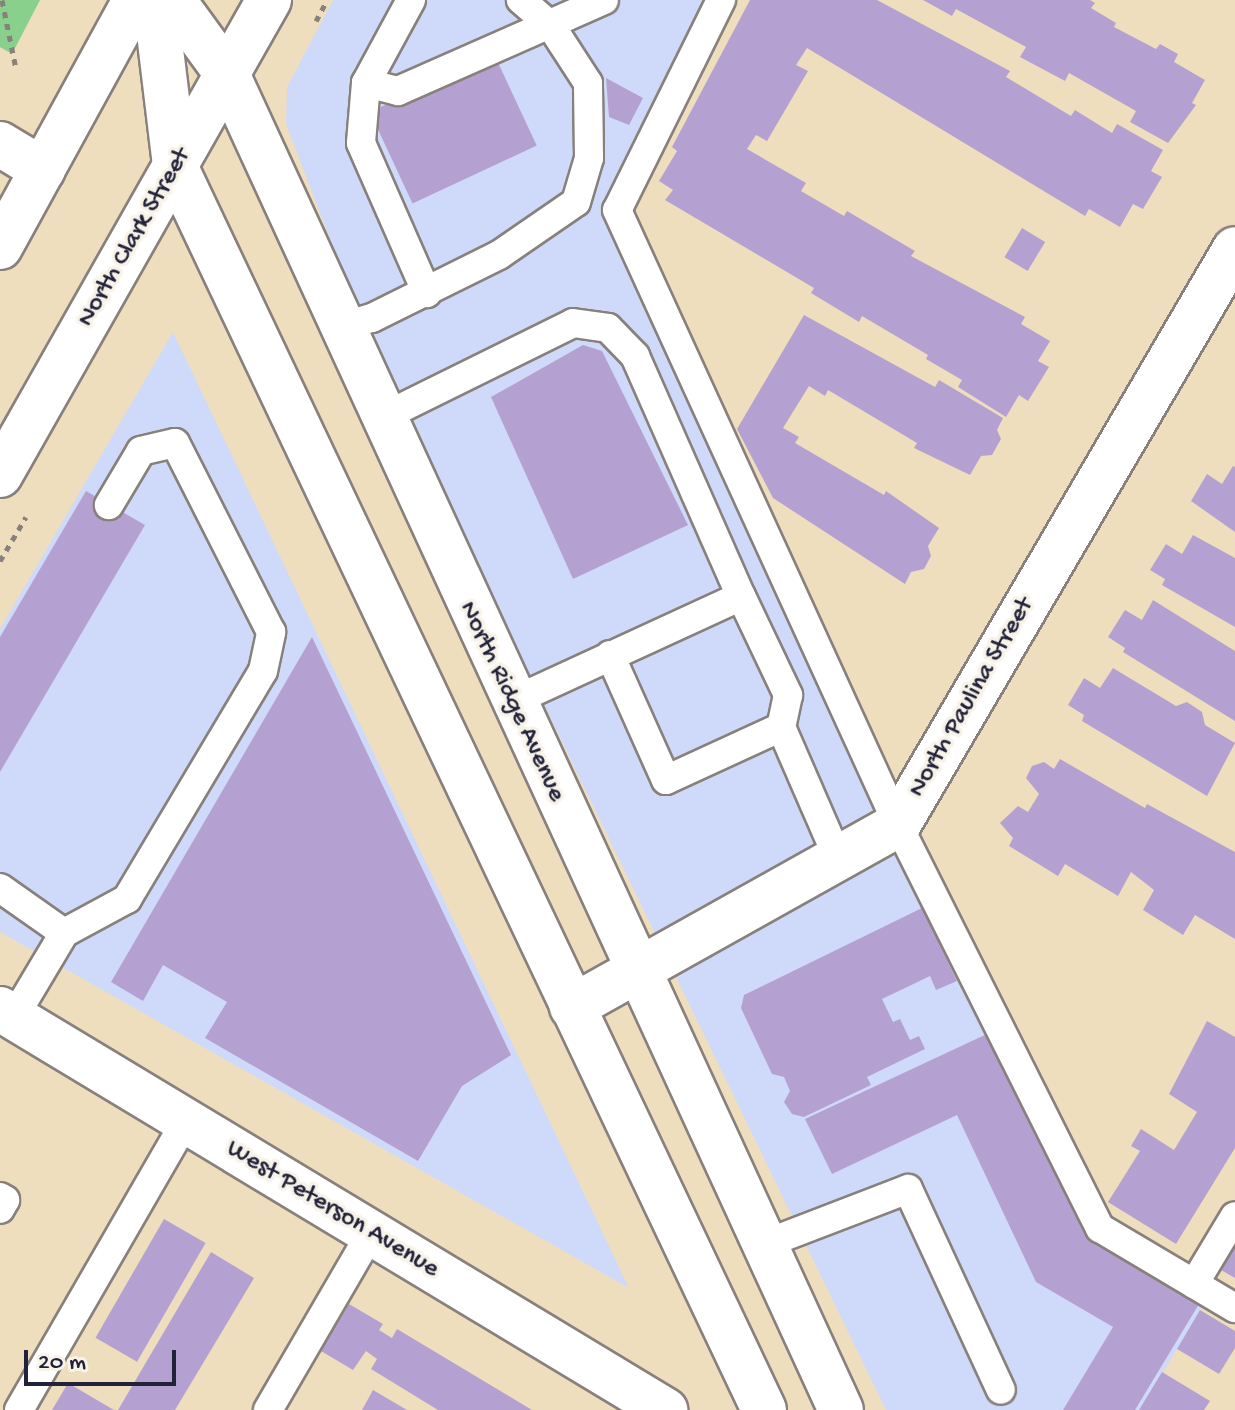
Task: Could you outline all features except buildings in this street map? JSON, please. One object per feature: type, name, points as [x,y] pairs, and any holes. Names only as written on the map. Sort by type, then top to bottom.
[{"type":"main road","points":[[0,247],[135,0]]},
{"type":"main road","points":[[155,0],[175,166],[764,1410]]},
{"type":"main road","name":"North Ridge Avenue","points":[[173,0],[227,74],[634,970],[841,1410]]},
{"type":"main road","name":"North Clark Street","points":[[0,475],[269,0]]},
{"type":"main road","points":[[0,144],[43,170]]},
{"type":"main road","name":"North Paulina Street","points":[[572,1007],[898,825],[1235,249]]},
{"type":"main road","name":"West Peterson Avenue","points":[[7,1013],[657,1408]]},
{"type":"lane","points":[[411,0],[366,83],[361,143],[427,293]]},
{"type":"lane","points":[[340,327],[427,293],[499,255],[576,202],[589,158],[588,83],[551,26],[521,0]]},
{"type":"lane","points":[[366,83],[398,91],[604,0]]},
{"type":"lane","points":[[721,0],[617,210],[898,825],[1100,1228],[1235,1308]]},
{"type":"lane","points":[[381,418],[573,323],[608,328],[635,356],[788,695],[781,727],[838,858]]},
{"type":"lane","points":[[7,1013],[64,933],[127,899],[263,671],[271,632],[175,443],[141,451],[109,505]]},
{"type":"lane","points":[[511,702],[741,596]]},
{"type":"lane","points":[[610,655],[666,780],[781,727]]},
{"type":"lane","points":[[5,891],[64,933]]},
{"type":"lane","points":[[19,1410],[186,1121]]},
{"type":"lane","points":[[765,1244],[908,1189],[1001,1390]]},
{"type":"lane","points":[[0,1197],[5,1200],[0,1209]]},
{"type":"lane","points":[[1194,1284],[1235,1216]]},
{"type":"lane","points":[[268,1410],[371,1233]]},
{"type":"path","points":[[2,0],[16,69]]},
{"type":"shaded area","points":[[333,0],[721,0],[617,210],[1100,1228],[1211,1293],[1140,1410],[886,1410],[375,356],[286,124],[287,87]]},
{"type":"shaded area","points":[[173,332],[629,1288],[0,932],[0,629]]},
{"type":"green space","points":[[0,0],[40,0],[12,54],[0,47]]}]
